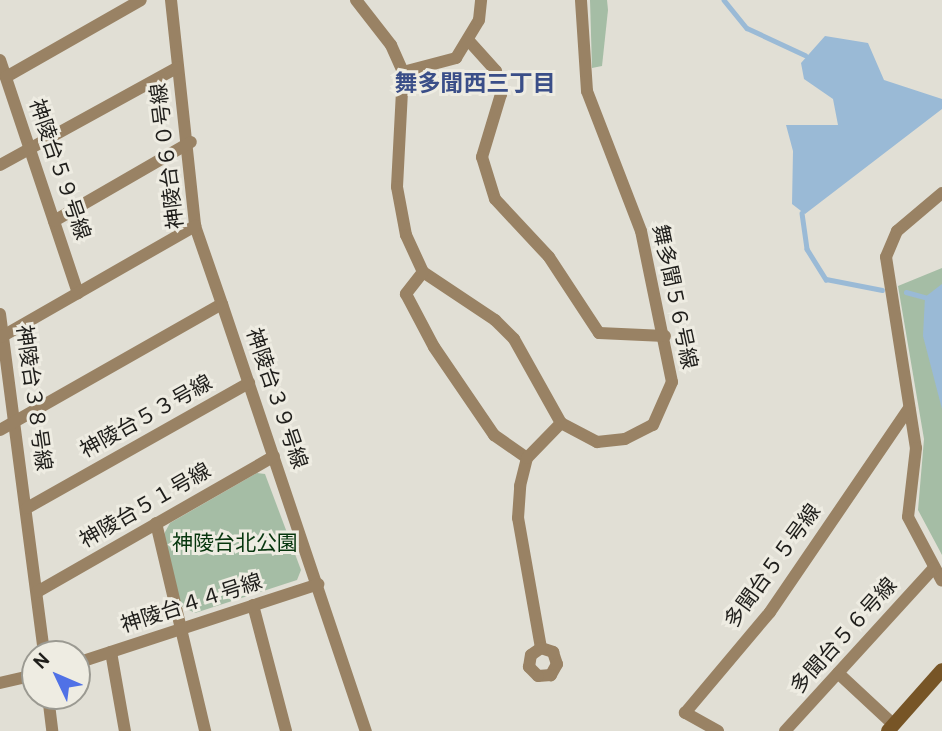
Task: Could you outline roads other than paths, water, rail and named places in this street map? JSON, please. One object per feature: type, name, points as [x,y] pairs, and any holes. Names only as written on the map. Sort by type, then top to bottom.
[{"type":"street","points":[[6,77],[141,0]]},
{"type":"street","name":"神陵台６０号線","points":[[171,0],[178,67],[191,142],[195,226],[222,304]]},
{"type":"street","points":[[356,0],[391,45],[403,72],[397,187],[406,235],[423,272],[474,303],[514,339],[561,423],[527,458],[518,518],[541,648]]},
{"type":"street","points":[[403,72],[448,62],[469,41],[481,0]]},
{"type":"street","name":"舞多聞５６号線","points":[[561,423],[597,442],[625,439],[653,425],[673,382],[640,231],[587,91],[581,0]]},
{"type":"street","points":[[469,41],[496,71],[501,94],[482,157],[495,199],[549,257],[599,333],[665,336]]},
{"type":"street","name":"神陵台５９号線","points":[[0,60],[79,293]]},
{"type":"street","points":[[0,165],[178,67]]},
{"type":"street","points":[[54,221],[191,142]]},
{"type":"street","points":[[942,193],[897,231],[886,257],[916,449],[908,517],[942,581]]},
{"type":"street","points":[[3,336],[195,226]]},
{"type":"street","points":[[423,272],[406,294],[434,347],[494,435],[527,458]]},
{"type":"street","points":[[0,430],[222,304]]},
{"type":"street","name":"神陵台３９号線","points":[[222,304],[366,731]]},
{"type":"street","name":"神陵台３８号線","points":[[0,314],[17,421],[42,640]]},
{"type":"street","name":"神陵台５３号線","points":[[27,508],[249,383]]},
{"type":"street","name":"多聞台５５号線","points":[[718,731],[685,713],[770,612],[909,408]]},
{"type":"street","name":"神陵台５１号線","points":[[37,592],[274,456]]},
{"type":"street","points":[[156,523],[205,731]]},
{"type":"street","name":"多聞台５６号線","points":[[785,731],[934,568]]},
{"type":"street","name":"神陵台４４号線","points":[[91,658],[318,584]]},
{"type":"street","points":[[253,605],[286,731]]},
{"type":"street","points":[[111,652],[125,731]]},
{"type":"street","points":[[838,673],[891,728],[942,670]]},
{"type":"street","points":[[0,683],[21,679]]},
{"type":"street","points":[[50,710],[52,731]]},
{"type":"water","points":[[825,36],[868,43],[884,80],[942,99],[942,109],[805,214],[792,204],[793,151],[786,125],[838,125],[833,99],[804,79],[801,63]]},
{"type":"water","points":[[942,284],[942,409],[923,336],[925,297]]},
{"type":"waterway","points":[[724,0],[747,28],[805,55]]},
{"type":"waterway","points":[[802,213],[807,249],[826,279],[882,290]]},
{"type":"waterway","points":[[906,292],[925,297]]},
{"type":"district","name":"舞多聞西三丁目","points":[[475,86]]},
{"type":"park label","name":"神陵台北公園","points":[[235,545]]}]
